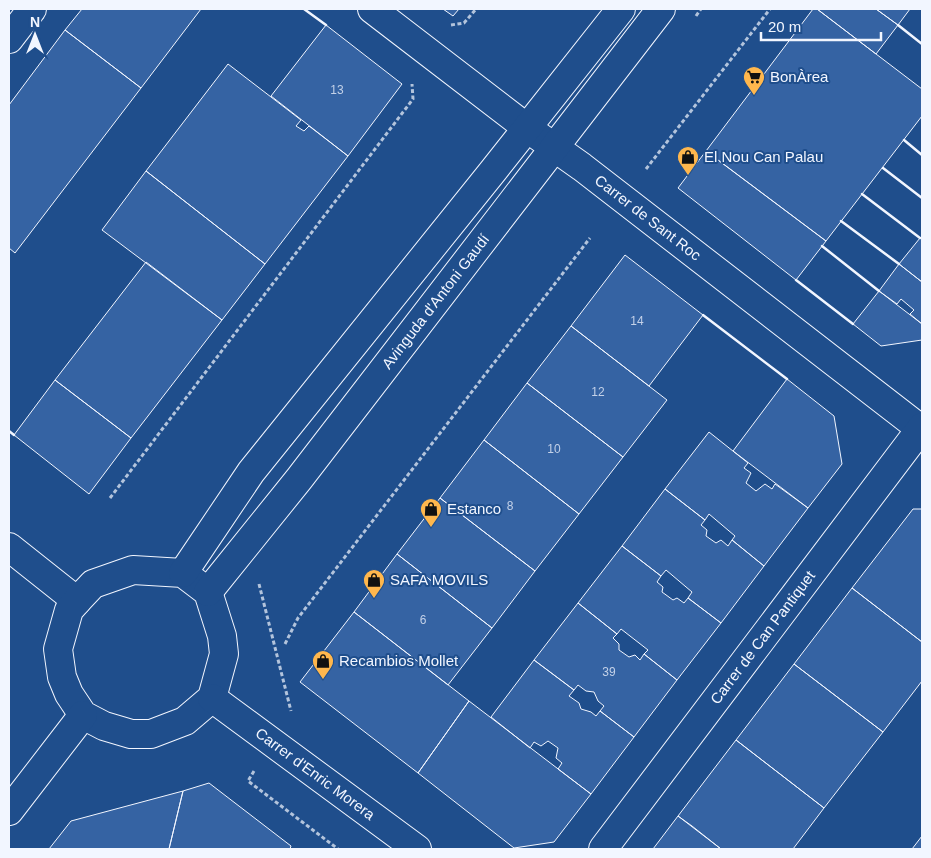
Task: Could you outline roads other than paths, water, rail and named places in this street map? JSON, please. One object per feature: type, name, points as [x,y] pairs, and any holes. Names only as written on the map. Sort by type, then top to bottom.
[{"type":"street","points":[[9,39],[32,9]]},
{"type":"street","name":"Carrer de Sant Roc","points":[[372,9],[527,128],[582,167],[922,429]]},
{"type":"street","points":[[184,573],[251,472],[621,9]]},
{"type":"street","name":"Avinguda d'Antoni Gaudí","points":[[208,592],[299,479],[661,9]]},
{"type":"street","name":"Carrer de Can Pantiquet","points":[[603,849],[922,429]]},
{"type":"street","points":[[9,547],[77,601]]},
{"type":"street","points":[[133,570],[184,573],[208,592],[222,636],[224,654],[212,698],[186,721],[151,734],[131,734],[104,726],[83,715],[69,694],[62,677],[58,649],[69,610],[93,584],[133,570]]},
{"type":"street","name":"Carrer d'Enric Morera","points":[[212,698],[417,849]]},
{"type":"street","points":[[9,811],[83,715]]},
{"type":"place","name":"BonÀrea","points":[[754,96]]},
{"type":"place","name":"El Nou Can Palau","points":[[688,176]]},
{"type":"place","name":"Estanco","points":[[431,528]]},
{"type":"place","name":"SAFA MOVILS","points":[[374,599]]},
{"type":"place","name":"Recambios Mollet","points":[[323,680]]}]
